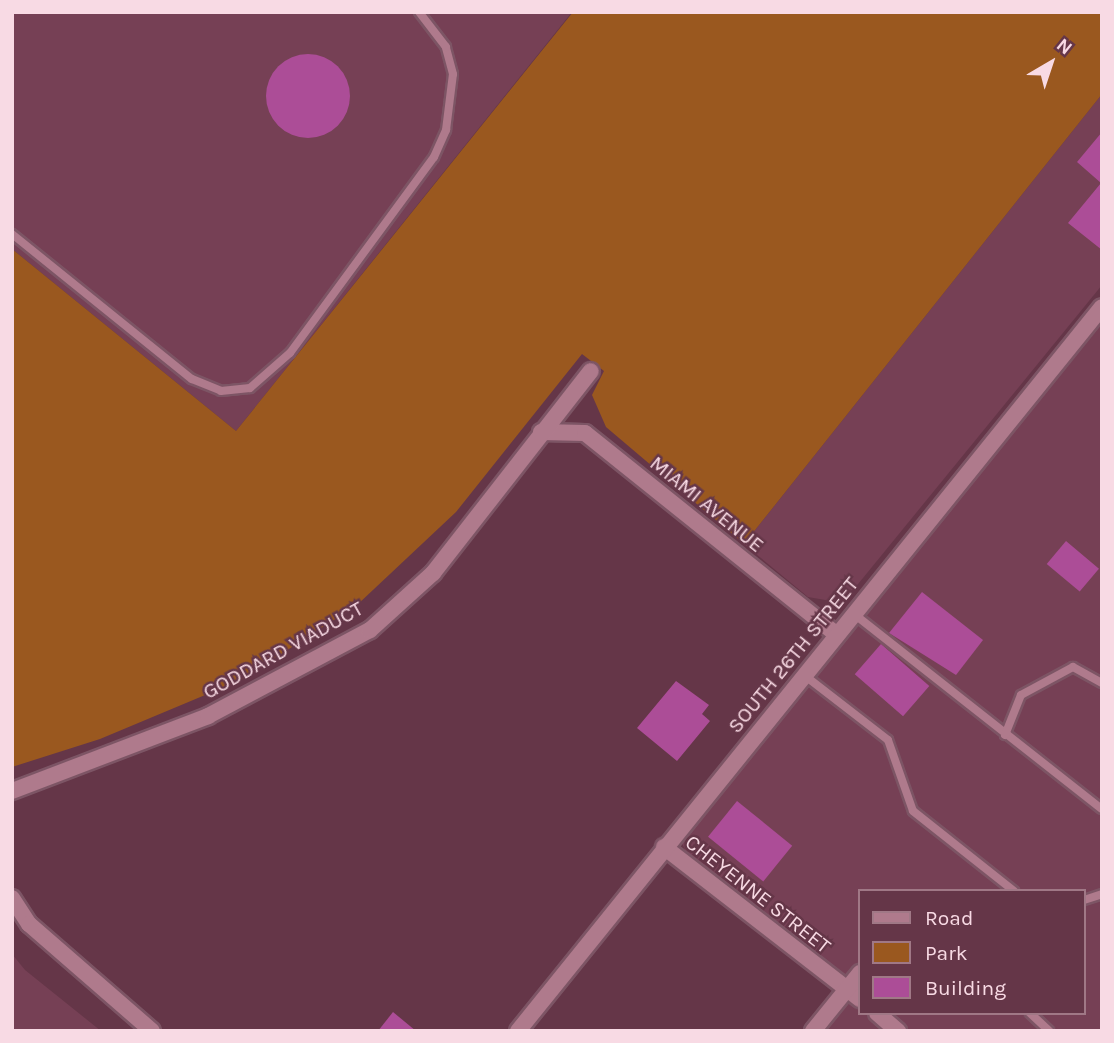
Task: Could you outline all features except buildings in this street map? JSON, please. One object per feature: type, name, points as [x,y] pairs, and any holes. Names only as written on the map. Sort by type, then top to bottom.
[{"type":"street","name":"SOUTH 26TH STREET","points":[[518,1031],[1102,307]]},
{"type":"street","name":"GODDARD VIADUCT","points":[[12,791],[208,716],[370,630],[433,573],[591,370]]},
{"type":"street","name":"MIAMI AVENUE","points":[[541,432],[585,433],[836,635]]},
{"type":"street","name":"CHEYENNE STREET","points":[[664,847],[854,994]]},
{"type":"street","points":[[12,898],[29,924],[152,1031]]},
{"type":"street","points":[[813,1031],[854,994]]},
{"type":"street","points":[[879,1015],[898,1031]]},
{"type":"lane","points":[[12,234],[192,379],[221,391],[250,388],[290,353],[434,157],[446,130],[453,74],[446,47],[419,12]]},
{"type":"lane","points":[[854,614],[1102,809]]},
{"type":"lane","points":[[1005,735],[1021,695],[1031,689],[1073,667],[1102,683]]},
{"type":"lane","points":[[804,675],[888,740],[913,811],[1011,889]]},
{"type":"lane","points":[[1032,1015],[1049,1031]]},
{"type":"shaded area","points":[[12,12],[572,12],[236,431],[12,249]]},
{"type":"shaded area","points":[[1102,94],[1102,285],[854,589],[831,601],[808,597],[744,544]]},
{"type":"shaded area","points":[[1102,324],[1102,1031],[822,1031],[857,988],[687,854],[681,841]]},
{"type":"shaded area","points":[[12,954],[25,970],[101,1031],[12,1031]]},
{"type":"green space","points":[[573,12],[1102,12],[1102,94],[744,544],[606,427],[592,395],[604,371],[582,354],[456,512],[357,605],[241,680],[100,739],[12,767],[12,249],[236,431]]}]
